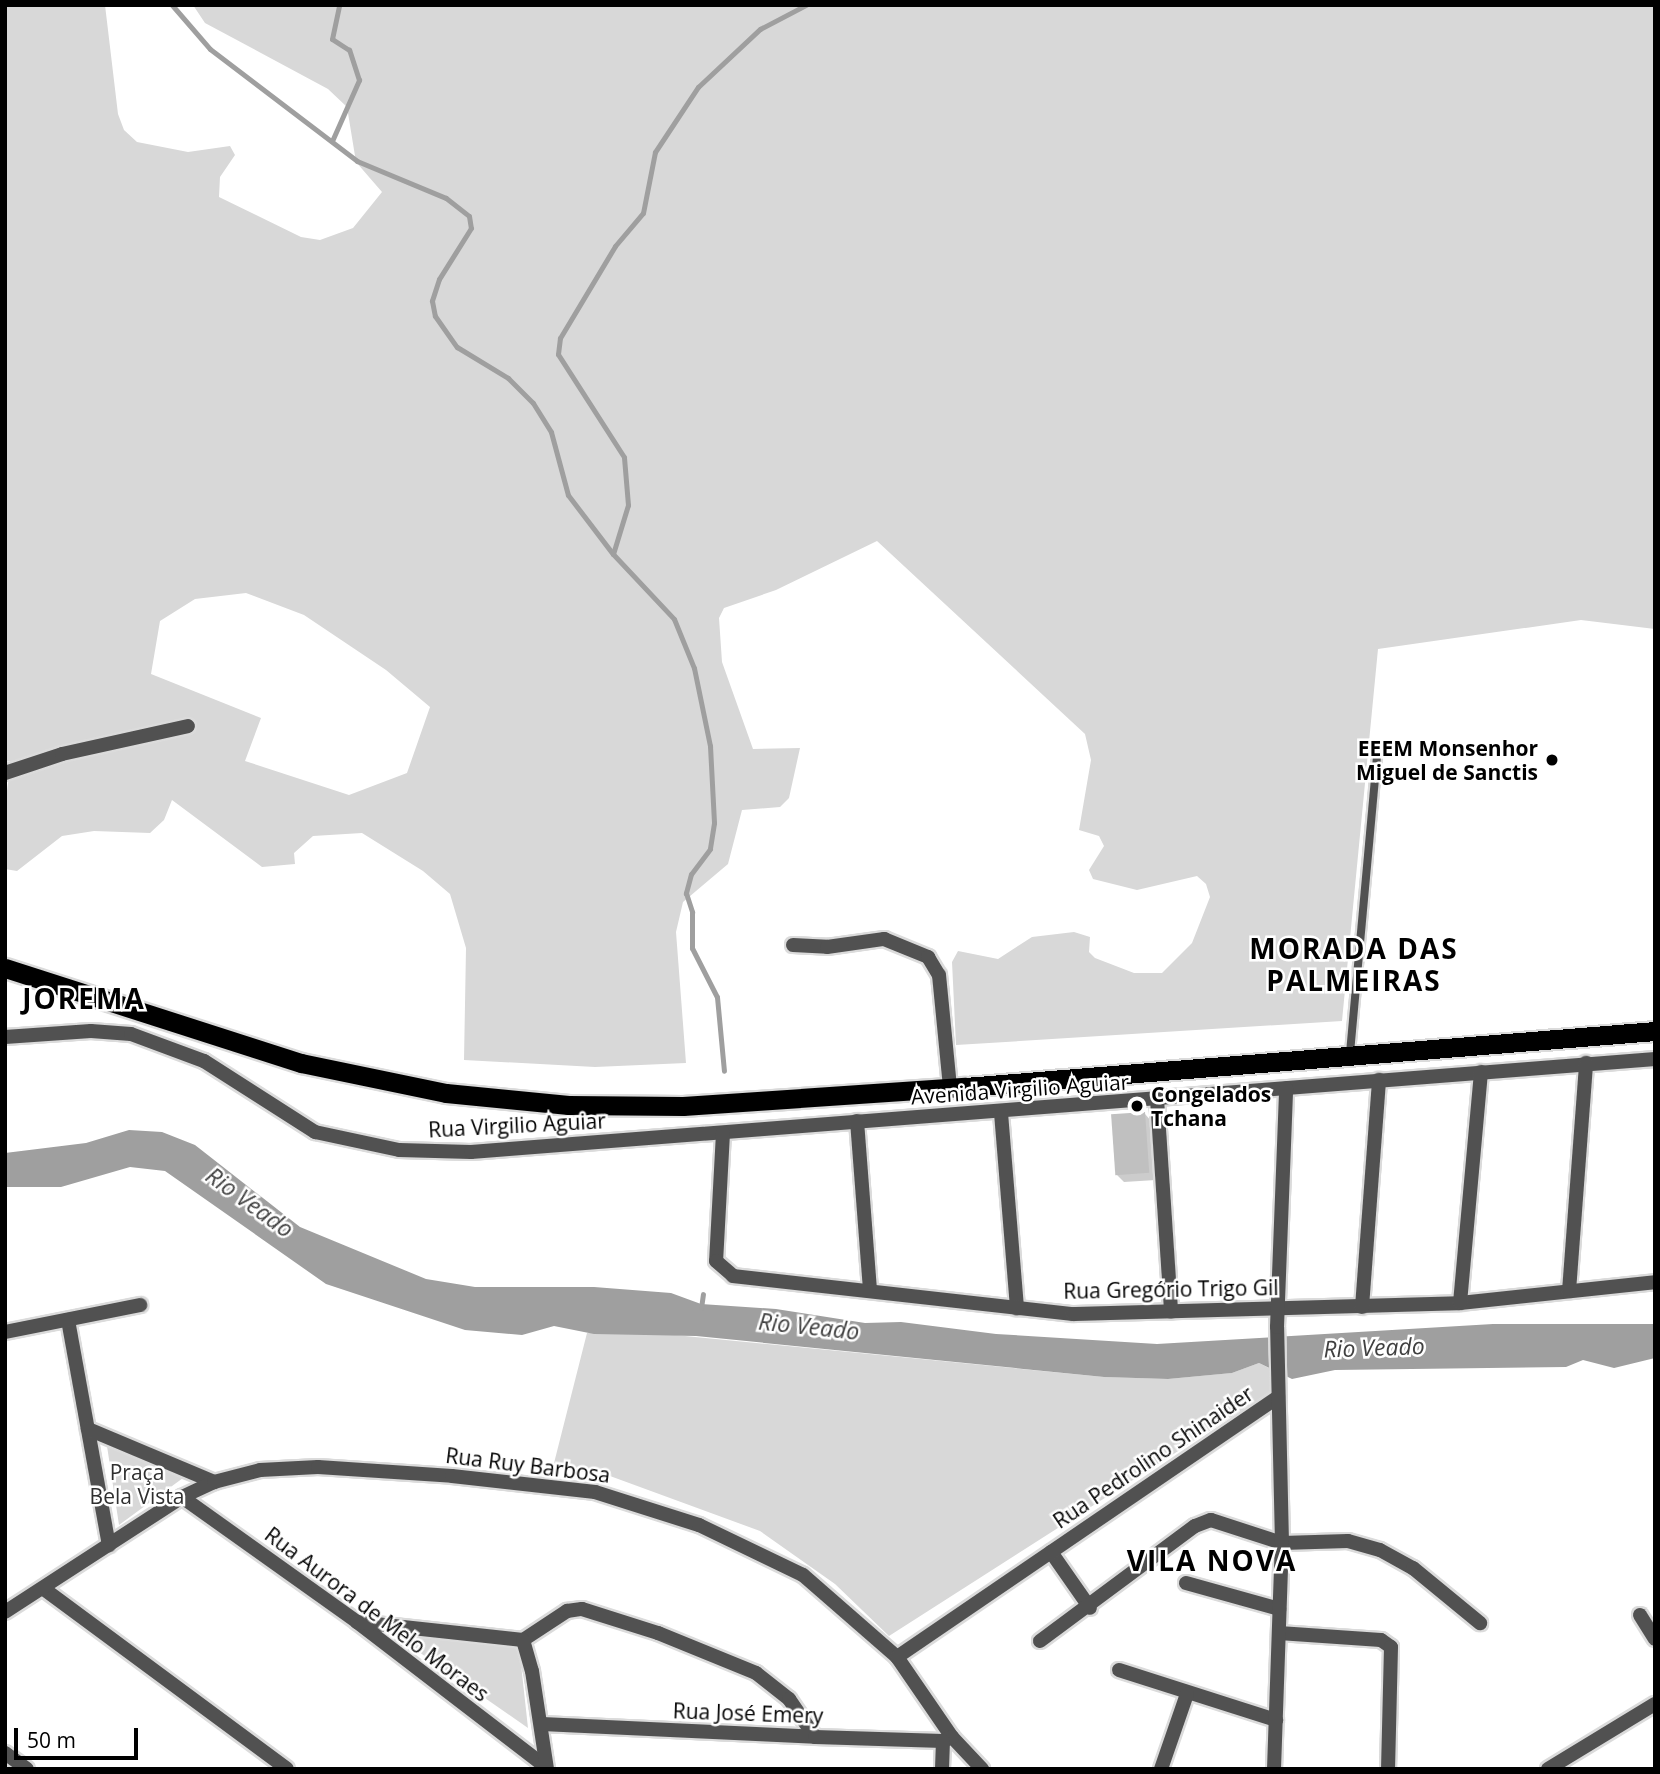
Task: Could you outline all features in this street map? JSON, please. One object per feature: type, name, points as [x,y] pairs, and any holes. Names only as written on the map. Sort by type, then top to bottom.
[{"type":"highway","points":[[5,968],[301,1063],[502,1101],[684,1106],[950,1088],[1655,1031]]},
{"type":"street","points":[[5,773],[74,751],[188,726]]},
{"type":"street","points":[[793,945],[827,947],[884,939],[928,957],[939,975],[950,1088]]},
{"type":"street","name":"Rua Virgilio Aguiar","points":[[5,1037],[111,1031],[153,1040],[204,1061],[315,1132],[370,1146],[490,1152],[723,1133]]},
{"type":"street","name":"Avenida Virgilio Aguiar","points":[[723,1133],[1655,1059]]},
{"type":"street","points":[[1569,1291],[1586,1063]]},
{"type":"street","points":[[1460,1303],[1481,1072]]},
{"type":"street","points":[[1362,1307],[1379,1080]]},
{"type":"street","points":[[1274,1769],[1282,1543],[1277,1327],[1286,1088]]},
{"type":"street","points":[[1157,1099],[1171,1312]]},
{"type":"street","points":[[1001,1113],[1017,1308]]},
{"type":"street","points":[[857,1121],[870,1291]]},
{"type":"street","name":"Rua Gregório Trigo Gil","points":[[723,1133],[716,1261],[733,1276],[1073,1314],[1460,1303],[1655,1282]]},
{"type":"street","points":[[5,1332],[140,1305]]},
{"type":"street","points":[[68,1320],[109,1545]]},
{"type":"street","name":"Rua Pedrolino Shinaider","points":[[897,1657],[1278,1396]]},
{"type":"street","points":[[88,1429],[214,1482]]},
{"type":"street","name":"Rua Ruy Barbosa","points":[[5,1612],[182,1497],[214,1482],[260,1470],[318,1467],[518,1482],[643,1504],[699,1525],[803,1575],[897,1657],[947,1739],[982,1769]]},
{"type":"street","name":"Rua Aurora de Melo Moraes","points":[[182,1497],[357,1622],[547,1768]]},
{"type":"street","points":[[1041,1641],[1090,1608],[1178,1538],[1203,1522],[1221,1520],[1282,1543],[1348,1541],[1380,1550],[1413,1568],[1480,1623]]},
{"type":"street","name":"Rua Pedrolino Shinaider","points":[[1051,1552],[1090,1608]]},
{"type":"street","points":[[1186,1583],[1279,1609]]},
{"type":"street","points":[[44,1589],[287,1769]]},
{"type":"street","points":[[357,1622],[523,1640],[573,1609],[658,1633],[768,1680],[789,1699],[815,1737]]},
{"type":"street","points":[[1640,1615],[1655,1639]]},
{"type":"street","points":[[1279,1633],[1381,1640],[1391,1647],[1388,1769]]},
{"type":"street","name":"Rua Aurora de Melo Moraes","points":[[523,1640],[542,1724],[547,1768]]},
{"type":"street","points":[[1119,1670],[1187,1695],[1276,1720]]},
{"type":"street","points":[[1161,1769],[1187,1695]]},
{"type":"street","points":[[1548,1769],[1655,1704]]},
{"type":"street","name":"Rua José Emery","points":[[542,1724],[815,1737],[947,1739]]},
{"type":"street","points":[[942,1769],[947,1739]]},
{"type":"street","points":[[5,1753],[27,1769]]},
{"type":"lane","points":[[1350,1054],[1378,748]]},
{"type":"green space","points":[[5,5],[105,5],[118,114],[124,130],[137,142],[188,152],[230,146],[235,155],[220,177],[219,197],[301,237],[320,240],[353,228],[382,192],[356,162],[347,107],[328,89],[205,23],[193,5],[1655,5],[1655,629],[1581,620],[1378,649],[1342,1021],[956,1045],[952,962],[958,951],[998,959],[1032,937],[1074,932],[1090,937],[1089,952],[1095,958],[1134,973],[1162,973],[1192,943],[1210,897],[1206,884],[1197,876],[1137,890],[1093,879],[1089,870],[1104,846],[1099,836],[1079,830],[1091,760],[1085,734],[877,541],[776,590],[724,608],[719,618],[722,662],[753,749],[800,748],[789,798],[780,807],[742,810],[728,864],[683,902],[676,932],[686,1063],[595,1067],[464,1060],[466,948],[450,894],[423,871],[362,833],[313,836],[294,853],[295,864],[262,867],[172,800],[164,820],[150,833],[94,831],[62,836],[17,871],[5,869],[5,806],[11,761],[5,762]],"holes":[[[246,593],[304,615],[386,670],[430,707],[407,773],[349,795],[245,761],[261,718],[151,674],[160,621],[195,599]]]},
{"type":"green space","points":[[644,1332],[1104,1377],[1168,1379],[1232,1373],[1259,1363],[1281,1374],[1280,1386],[889,1636],[835,1584],[760,1531],[610,1476],[553,1467],[587,1333]]},
{"type":"green space","name":"Praça Bela Vista","points":[[107,1446],[183,1478],[119,1525]]},
{"type":"green space","points":[[396,1636],[519,1646],[528,1728]]},
{"type":"water","name":"Rio Veado","points":[[129,1130],[162,1132],[195,1145],[300,1227],[426,1279],[475,1287],[594,1287],[671,1293],[701,1304],[776,1309],[865,1323],[901,1322],[996,1334],[1157,1344],[1493,1324],[1655,1324],[1655,1358],[1614,1368],[1583,1360],[1566,1367],[1335,1370],[1292,1379],[1259,1363],[1232,1373],[1168,1379],[1104,1377],[696,1336],[594,1334],[554,1326],[522,1335],[465,1330],[326,1284],[165,1171],[130,1167],[61,1187],[5,1187],[5,1153],[86,1143]]},
{"type":"building","points":[[1145,1112],[1149,1173],[1115,1175],[1111,1114]]},
{"type":"waterway","points":[[172,5],[210,49],[357,161],[446,198],[469,216],[471,228],[439,279],[432,301],[435,316],[457,347],[508,378],[533,403],[551,432],[568,495],[613,554],[674,619],[694,668],[710,746],[714,823],[710,849],[691,874],[686,893],[692,912],[692,948],[717,997],[724,1071]]},
{"type":"waterway","points":[[332,141],[359,80],[349,50],[332,39],[339,5]]},
{"type":"waterway","points":[[613,554],[628,505],[624,457],[558,354],[560,338],[615,246],[643,213],[655,152],[698,87],[760,29],[806,5]]},
{"type":"waterway","points":[[701,1308],[703,1294]]},
{"type":"place","name":"EEEM Monsenhor Miguel de Sanctis","points":[[1552,760]]},
{"type":"place","name":"Congelados Tchana","points":[[1137,1106]]},
{"type":"district","name":"MORADA DAS PALMEIRAS","points":[[1354,964]]},
{"type":"district","name":"JOREMA","points":[[84,998]]},
{"type":"district","name":"VILA NOVA","points":[[1212,1560]]}]
